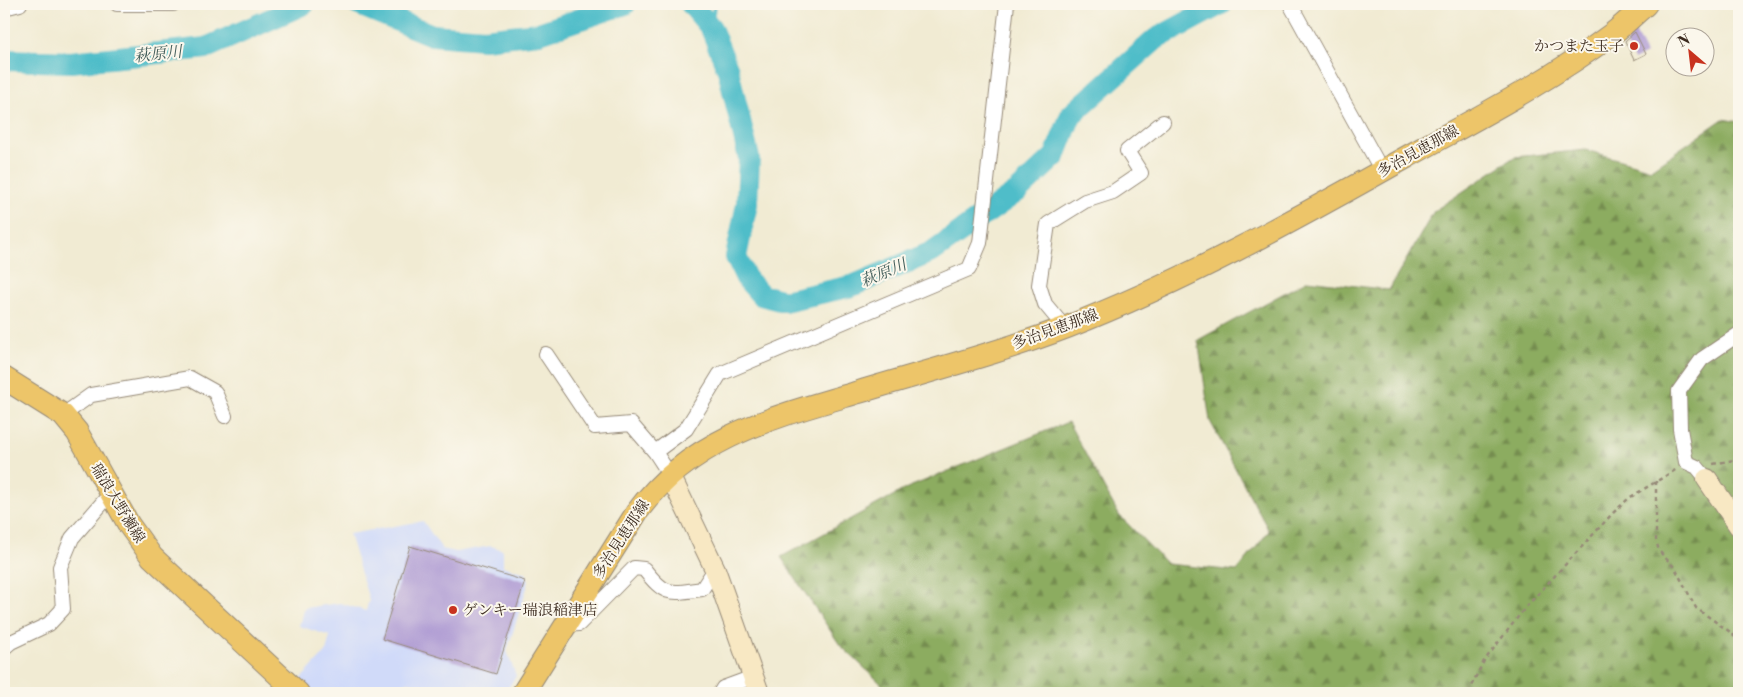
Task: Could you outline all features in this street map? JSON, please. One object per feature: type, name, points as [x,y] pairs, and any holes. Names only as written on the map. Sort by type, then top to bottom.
[{"type":"main road","name":"多治見恵那線","points":[[523,693],[637,512],[649,496],[670,475],[700,452],[729,436],[770,419],[1065,328],[1163,287],[1382,171],[1516,96],[1565,66],[1613,33],[1646,4]]},
{"type":"main road","name":"瑞浪大野瀬線","points":[[4,378],[63,415],[77,432],[129,525],[152,557],[298,693]]},
{"type":"street","points":[[4,8],[20,4]]},
{"type":"street","points":[[117,4],[173,4]]},
{"type":"street","points":[[655,452],[686,429],[720,374],[969,269],[980,243],[1007,4]]},
{"type":"street","points":[[1290,4],[1382,171]]},
{"type":"street","points":[[1065,328],[1045,304],[1039,285],[1048,224],[1085,201],[1114,192],[1141,173],[1127,150],[1163,122]]},
{"type":"street","points":[[1739,334],[1702,360],[1679,391],[1680,429],[1697,469],[1739,526]]},
{"type":"street","points":[[546,354],[595,427],[631,424],[655,452],[670,475],[715,569],[756,685],[723,688],[720,693]]},
{"type":"street","points":[[63,415],[91,395],[190,378],[215,392],[225,416]]},
{"type":"street","points":[[4,648],[11,642],[48,624],[63,609],[60,567],[69,545],[72,538],[112,494]]},
{"type":"street","points":[[566,626],[579,624],[634,568],[644,569],[658,587],[676,593],[702,589],[715,569]]},
{"type":"path","points":[[1469,693],[1484,661],[1525,608],[1629,498],[1680,468],[1697,469],[1739,459]]},
{"type":"path","points":[[1656,481],[1656,540],[1659,551],[1675,568],[1696,608],[1733,634],[1739,643]]},
{"type":"shaded area","points":[[423,521],[442,549],[456,552],[491,546],[503,550],[503,566],[526,573],[529,581],[507,651],[516,676],[505,693],[448,693],[408,682],[393,693],[310,693],[296,684],[326,652],[330,636],[299,626],[304,608],[340,603],[366,611],[369,600],[349,534]]},
{"type":"green space","points":[[1723,119],[1739,122],[1739,693],[891,693],[840,645],[781,557],[907,488],[1068,422],[1119,515],[1167,564],[1237,571],[1269,531],[1210,421],[1198,340],[1308,280],[1389,290],[1434,211],[1514,157],[1586,150],[1651,169]]},
{"type":"building","name":"かつまた玉子","points":[[1635,32],[1646,54],[1634,60],[1625,41]]},
{"type":"building","name":"ゲンキー瑞浪稲津店","points":[[410,546],[525,581],[496,674],[382,639]]},
{"type":"waterway","name":"萩原川","points":[[4,60],[71,62],[206,48],[304,4]]},
{"type":"waterway","name":"萩原川","points":[[357,4],[432,35],[484,39],[539,33],[625,4]]},
{"type":"waterway","name":"萩原川","points":[[691,4],[711,28],[728,70],[749,158],[747,204],[736,257],[746,278],[761,295],[784,301],[852,286],[932,252],[1018,191],[1055,156],[1071,115],[1156,39],[1221,4]]},
{"type":"waterway","points":[[706,22],[712,17],[715,4]]},
{"type":"place","name":"かつまた玉子","points":[[1634,46]]},
{"type":"place","name":"ゲンキー瑞浪稲津店","points":[[453,610]]}]
